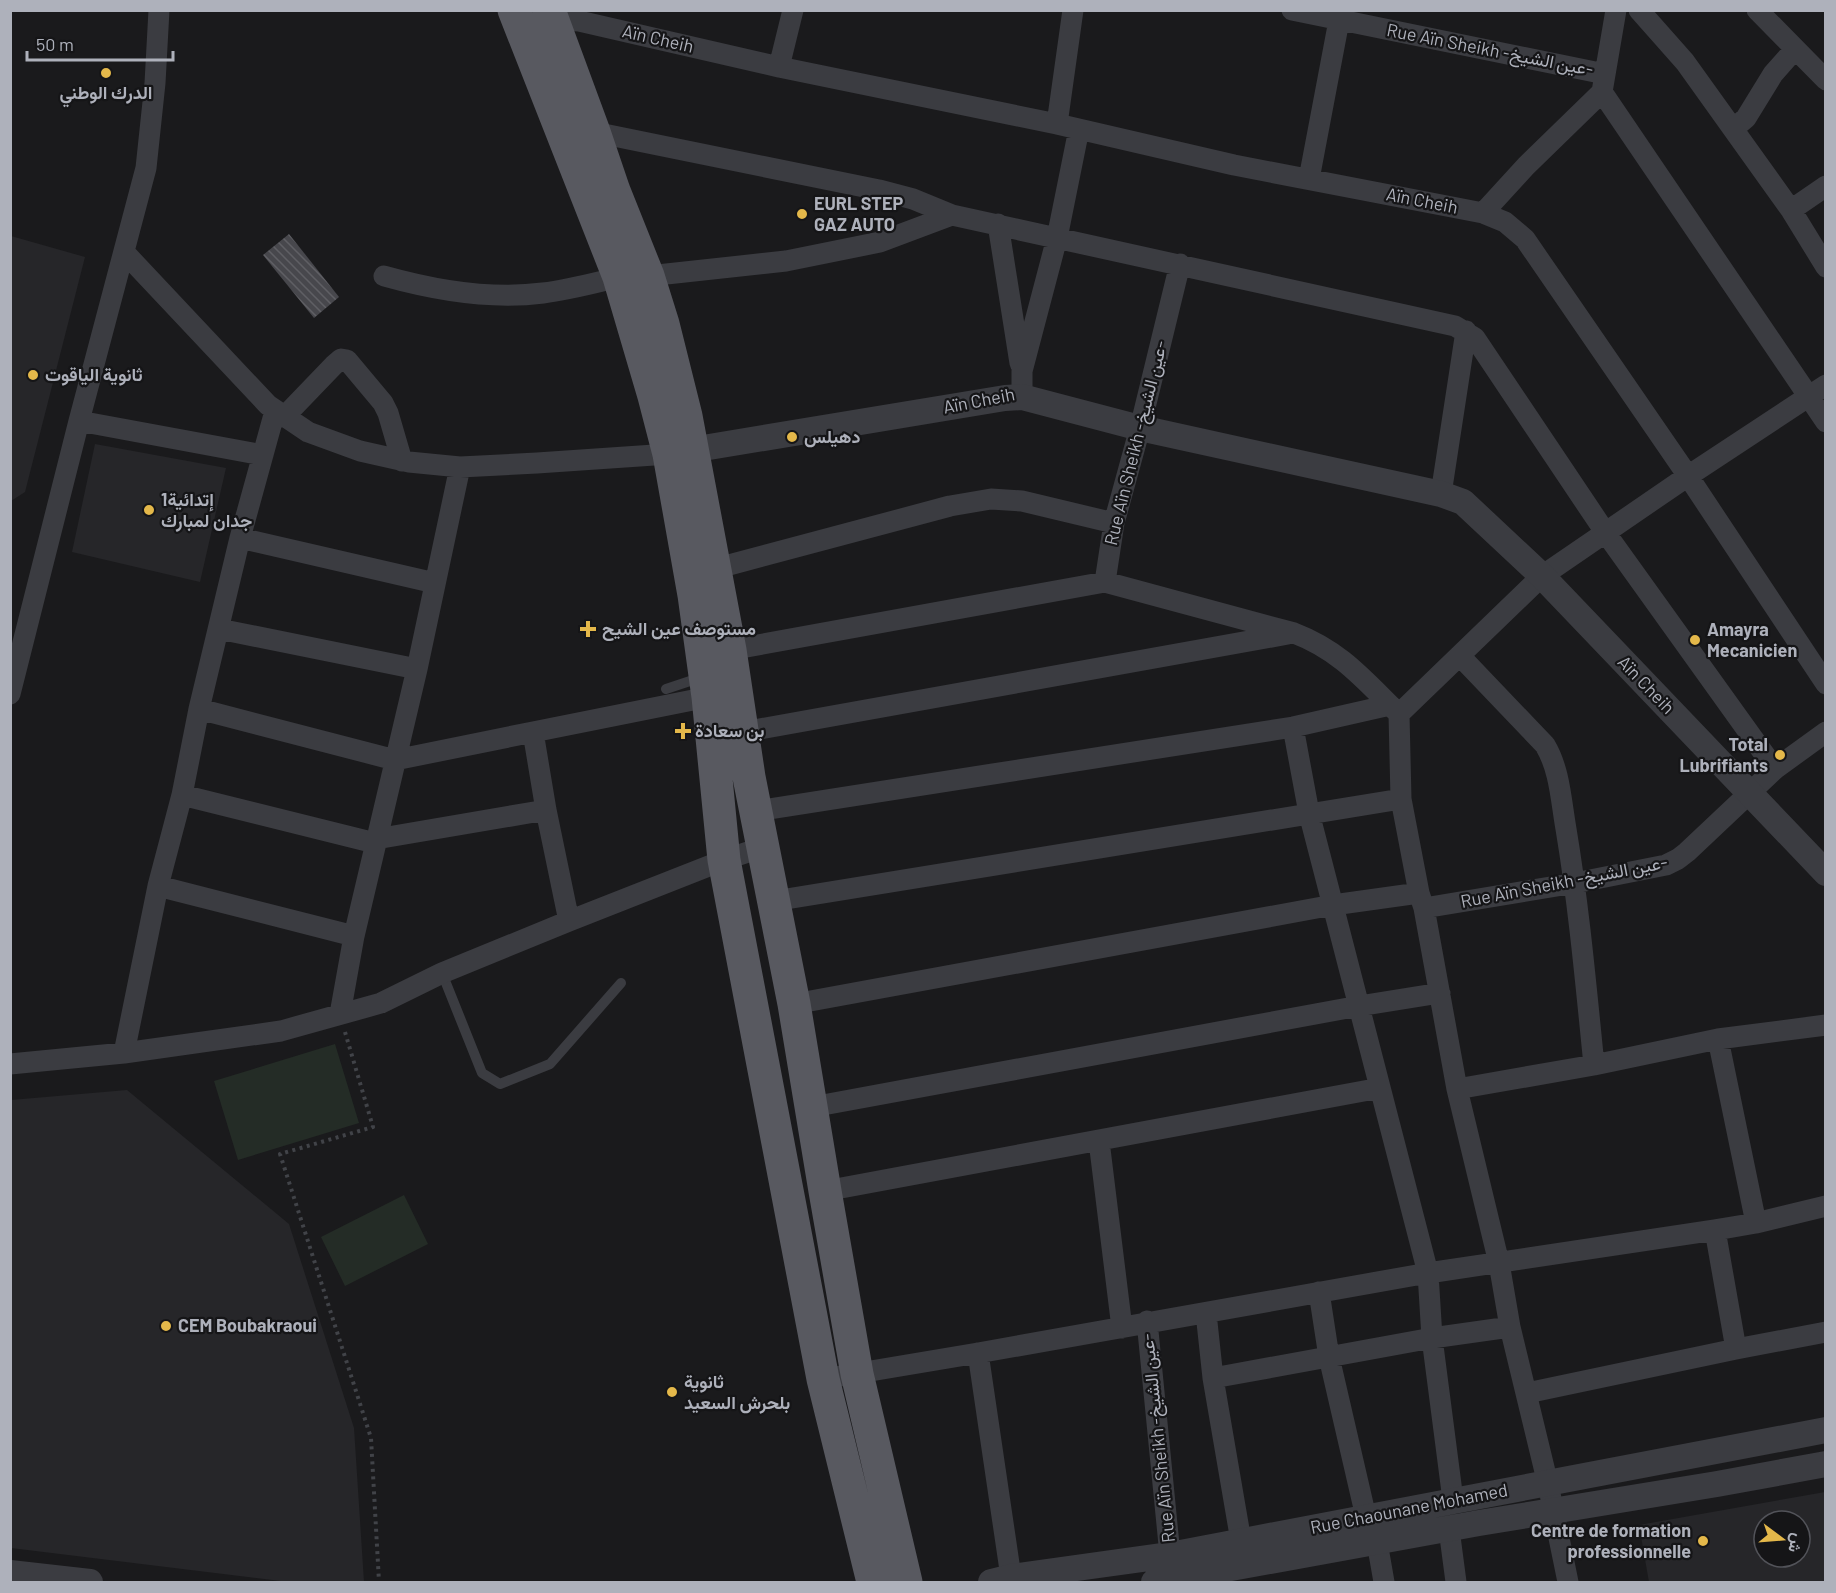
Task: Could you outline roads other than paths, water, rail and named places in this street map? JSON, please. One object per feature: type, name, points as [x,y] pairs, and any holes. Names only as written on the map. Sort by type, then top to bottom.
[{"type":"main road","points":[[514,10],[634,277]]},
{"type":"main road","points":[[551,16],[614,191],[634,277],[654,396],[681,451],[714,569],[730,650],[749,777],[794,1004],[857,1374],[906,1582]]},
{"type":"main road","points":[[681,451],[694,595],[724,860],[823,1379],[873,1582]]},
{"type":"street","points":[[10,694],[146,168],[155,83],[159,10]]},
{"type":"street","points":[[779,67],[793,10]]},
{"type":"street","points":[[1058,124],[1073,10]]},
{"type":"street","name":"Rue Aïn Sheikh -عين الشيخ-","points":[[1292,10],[1340,15],[1604,83]]},
{"type":"street","name":"Rue Aïn Sheikh -عين الشيخ-","points":[[1483,213],[1604,83],[1616,10]]},
{"type":"street","points":[[1639,10],[1685,62],[1791,210],[1826,267]]},
{"type":"street","points":[[1757,10],[1826,80]]},
{"type":"street","points":[[1309,179],[1340,15]]},
{"type":"street","name":"Aïn Cheih","points":[[551,16],[779,67],[1058,124],[1234,165],[1483,213],[1506,222],[1525,239],[1688,476],[1826,684]]},
{"type":"street","points":[[1733,129],[1746,118],[1773,74],[1795,49]]},
{"type":"street","points":[[1604,83],[1817,391],[1826,422]]},
{"type":"street","name":"Aïn Cheih","points":[[1022,397],[1022,371],[1057,238],[1079,129]]},
{"type":"street","points":[[594,132],[879,190],[913,199],[952,215],[1455,326],[1466,331],[1475,338],[1605,532],[1775,769]]},
{"type":"street","points":[[1791,210],[1826,186]]},
{"type":"street","points":[[384,276],[412,284],[476,293],[516,295],[543,293],[634,277],[786,261],[880,242],[952,215]]},
{"type":"street","points":[[998,224],[1022,371]]},
{"type":"street","points":[[125,253],[280,414],[308,432],[360,451],[402,461],[460,467],[681,451]]},
{"type":"street","name":"Rue Aïn Sheikh -عين الشيخ-","points":[[1105,582],[1114,523],[1180,264]]},
{"type":"street","points":[[1441,494],[1466,331]]},
{"type":"street","points":[[124,1053],[158,886],[182,795],[199,709],[240,538],[263,455],[280,414],[341,359],[347,360],[383,403],[402,461]]},
{"type":"street","points":[[756,811],[1395,710],[1460,656],[1542,576],[1817,391]]},
{"type":"street","name":"Aïn Cheih","points":[[681,451],[1022,397],[1140,428],[1441,494],[1463,502],[1542,576],[1751,793]]},
{"type":"street","points":[[79,421],[263,455]]},
{"type":"street","points":[[340,1014],[354,936],[417,669],[460,467]]},
{"type":"street","points":[[714,569],[950,506],[991,499],[1022,501],[1114,523]]},
{"type":"street","points":[[240,538],[435,582]]},
{"type":"street","points":[[730,650],[1105,582],[1294,633],[1315,641],[1348,663],[1395,710],[1401,799],[1440,993],[1456,1089],[1499,1263],[1510,1327],[1548,1484],[1568,1582]]},
{"type":"street","points":[[219,629],[417,669]]},
{"type":"street","points":[[742,732],[1294,633]]},
{"type":"street","points":[[1460,656],[1545,745],[1552,756],[1575,883],[1594,1065]]},
{"type":"street","points":[[199,709],[395,760],[533,732],[706,686]]},
{"type":"street","points":[[1293,727],[1309,813],[1428,1272],[1432,1338],[1453,1500]]},
{"type":"street","points":[[533,732],[546,810],[569,921]]},
{"type":"street","name":"Rue Aïn Sheikh -عين الشيخ-","points":[[794,1004],[1333,905],[1422,900],[1575,883],[1666,865],[1678,859],[1775,769],[1826,732]]},
{"type":"street","points":[[1751,793],[1826,873]]},
{"type":"street","points":[[182,795],[376,841],[546,810]]},
{"type":"street","points":[[774,901],[1401,799]]},
{"type":"street","points":[[10,1064],[124,1053],[282,1031],[381,1003],[442,973],[569,921],[763,847]]},
{"type":"street","points":[[158,886],[354,936]]},
{"type":"street","points":[[812,1107],[1440,993]]},
{"type":"street","points":[[1456,1089],[1594,1065],[1718,1039],[1826,1025]]},
{"type":"street","points":[[1718,1039],[1756,1223]]},
{"type":"street","points":[[825,1191],[1380,1088]]},
{"type":"street","name":"Rue Aïn Sheikh -عين الشيخ-","points":[[1099,1141],[1122,1328]]},
{"type":"street","name":"Rue Aïn Sheikh -عين الشيخ-","points":[[823,1379],[1122,1328],[1428,1272],[1756,1223],[1826,1206]]},
{"type":"street","points":[[1715,1230],[1736,1348]]},
{"type":"street","points":[[1319,1292],[1329,1357],[1366,1517]]},
{"type":"street","points":[[1206,1313],[1213,1378],[1241,1541]]},
{"type":"street","name":"Rue Aïn Sheikh -عين الشيخ-","points":[[1147,1322],[1170,1555]]},
{"type":"street","points":[[1213,1378],[1432,1338],[1510,1327]]},
{"type":"street","points":[[1527,1393],[1736,1348],[1826,1332]]},
{"type":"street","points":[[978,1353],[1001,1580]]},
{"type":"street","name":"Rue Chaounane Mohamed","points":[[1001,1580],[1170,1555],[1826,1430]]},
{"type":"street","points":[[1742,1446],[1748,1478]]},
{"type":"street","name":"Rue Chaounane Mohamed","points":[[1154,1582],[1188,1580],[1377,1542],[1826,1464]]},
{"type":"street","points":[[1449,1529],[1456,1582]]},
{"type":"street","points":[[1377,1542],[1384,1582]]},
{"type":"street","points":[[10,1573],[88,1582]]},
{"type":"lane","points":[[666,690],[706,686]]},
{"type":"lane","points":[[442,973],[482,1073],[500,1084],[550,1064],[621,983]]},
{"type":"place","name":"الدرك الوطني","points":[[106,73]]},
{"type":"place","name":"EURL STEP GAZ AUTO","points":[[802,214]]},
{"type":"place","name":"ثانوية الياقوت","points":[[33,375]]},
{"type":"place","name":"دهيلس","points":[[792,437]]},
{"type":"place","name":"1إتدائية جدان لمبارك","points":[[149,510]]},
{"type":"place","name":"مستوصف عين الشيح","points":[[588,629]]},
{"type":"place","name":"Amayra Mecanicien","points":[[1695,640]]},
{"type":"place","name":"بن سعادة","points":[[683,731]]},
{"type":"place","name":"Total Lubrifiants","points":[[1780,755]]},
{"type":"place","name":"CEM Boubakraoui","points":[[166,1326]]},
{"type":"place","name":"ثانوية بلحرش السعيد","points":[[672,1392]]},
{"type":"place","name":"Centre de formation professionnelle","points":[[1703,1541]]}]
